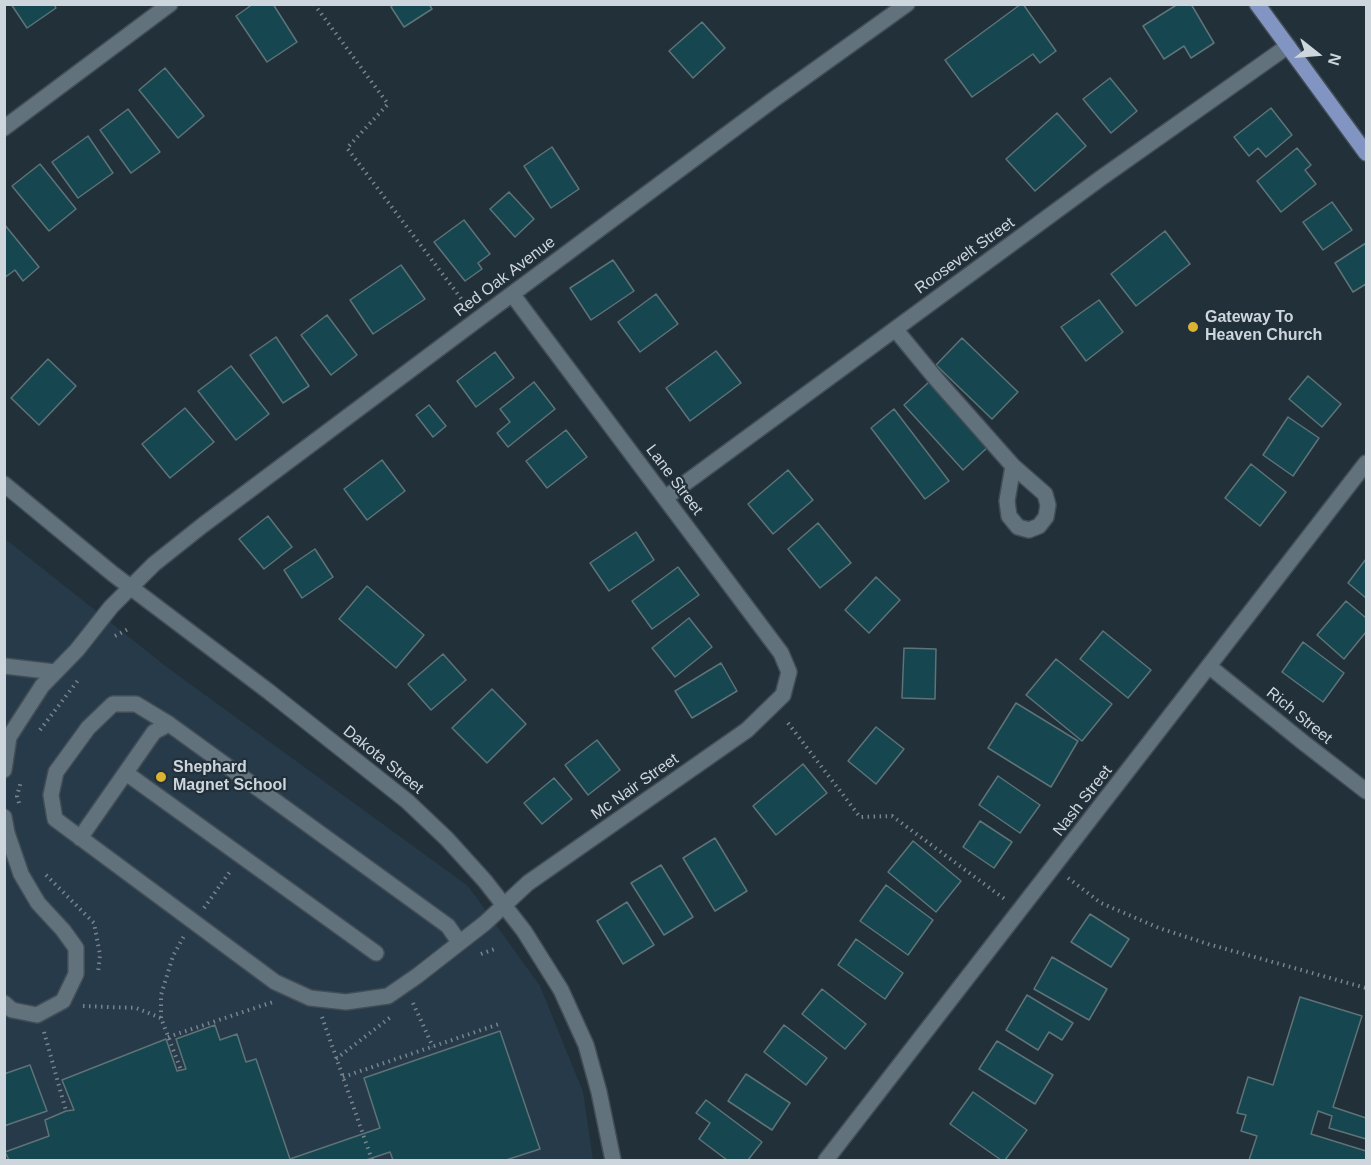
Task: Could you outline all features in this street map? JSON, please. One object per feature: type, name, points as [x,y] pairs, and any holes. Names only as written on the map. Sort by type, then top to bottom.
[{"type":"main road","points":[[1257,4],[1366,153]]},
{"type":"street","points":[[4,128],[170,4]]},
{"type":"street","name":"Red Oak Avenue","points":[[4,771],[9,736],[42,686],[130,587],[154,564],[477,320],[773,100],[907,4]]},
{"type":"street","name":"Roosevelt Street","points":[[665,498],[1101,178],[1288,46]]},
{"type":"street","name":"Lane Street","points":[[512,294],[781,653],[789,672],[783,695]]},
{"type":"street","points":[[895,329],[924,366],[1013,466]]},
{"type":"street","name":"Nash Street","points":[[826,1161],[1366,463]]},
{"type":"street","name":"Dakota Street","points":[[4,484],[130,587],[268,691],[407,801],[447,838],[505,904],[561,990],[586,1045],[599,1092],[613,1161]]},
{"type":"street","points":[[4,666],[56,672]]},
{"type":"street","name":"Rich Street","points":[[1210,667],[1366,791]]},
{"type":"street","name":"Mc Nair Street","points":[[459,942],[448,926],[169,724],[136,704],[112,704],[88,728],[56,772],[51,795],[55,819],[275,982],[310,998],[346,1002],[388,996],[417,976],[485,923],[528,883],[747,730],[783,695]]},
{"type":"street","points":[[80,838],[154,732],[169,724]]},
{"type":"street","points":[[126,773],[376,953]]},
{"type":"street","points":[[4,817],[21,874],[38,903],[76,948],[76,974],[63,1002],[37,1014],[12,1010],[4,1003]]},
{"type":"path","points":[[314,4],[388,104],[347,148],[477,320]]},
{"type":"path","points":[[788,723],[860,817],[892,816],[1021,911]]},
{"type":"path","points":[[1054,868],[1101,903],[1159,928],[1366,988]]},
{"type":"path","points":[[168,1037],[277,1001]]},
{"type":"path","points":[[412,1002],[433,1047]]},
{"type":"path","points":[[83,1006],[136,1008],[161,1018],[181,1070]]},
{"type":"path","points":[[336,1059],[397,1012]]},
{"type":"path","points":[[321,1016],[372,1161]]},
{"type":"path","points":[[343,1077],[499,1024]]},
{"type":"path","points":[[44,1032],[66,1111]]},
{"type":"shaded area","name":"Shephard Magnet School","points":[[4,538],[168,668],[468,886],[540,986],[583,1092],[593,1160],[5,1160]]},
{"type":"building","points":[[11,4],[54,4],[56,8],[27,28]]},
{"type":"building","points":[[253,4],[273,4],[297,42],[267,62],[236,16]]},
{"type":"building","points":[[394,4],[429,4],[432,9],[404,27],[391,7]]},
{"type":"building","points":[[1021,4],[1056,51],[1040,63],[1033,54],[972,97],[945,60]]},
{"type":"building","points":[[1178,4],[1191,4],[1214,43],[1191,58],[1184,46],[1164,59],[1143,26]]},
{"type":"building","points":[[702,22],[725,48],[693,78],[669,51]]},
{"type":"building","points":[[165,68],[204,116],[178,138],[139,90]]},
{"type":"building","points":[[1110,78],[1137,111],[1111,133],[1083,99]]},
{"type":"building","points":[[1271,108],[1292,135],[1266,157],[1258,148],[1249,156],[1234,137]]},
{"type":"building","points":[[128,109],[160,152],[131,173],[100,130]]},
{"type":"building","points":[[1057,113],[1086,146],[1035,191],[1006,159]]},
{"type":"building","points":[[88,136],[113,173],[78,198],[52,162]]},
{"type":"building","points":[[552,147],[579,189],[551,208],[524,166]]},
{"type":"building","points":[[1297,148],[1311,165],[1305,170],[1316,184],[1281,212],[1257,181]]},
{"type":"building","points":[[40,164],[76,209],[49,231],[12,186]]},
{"type":"building","points":[[509,192],[534,219],[515,237],[490,209]]},
{"type":"building","points":[[1332,202],[1352,230],[1323,250],[1303,222]]},
{"type":"building","points":[[464,220],[490,254],[478,263],[482,269],[465,281],[434,242]]},
{"type":"building","points":[[4,224],[39,267],[23,281],[15,270],[4,278]]},
{"type":"building","points":[[1165,231],[1190,264],[1136,306],[1111,274]]},
{"type":"building","points":[[1366,243],[1366,284],[1353,292],[1335,263]]},
{"type":"building","points":[[613,260],[634,291],[591,320],[570,288]]},
{"type":"building","points":[[401,265],[425,299],[373,334],[350,300]]},
{"type":"building","points":[[656,294],[678,324],[640,352],[618,322]]},
{"type":"building","points":[[1099,300],[1123,332],[1086,361],[1061,327]]},
{"type":"building","points":[[327,315],[357,355],[331,375],[301,335]]},
{"type":"building","points":[[276,337],[309,386],[283,403],[250,355]]},
{"type":"building","points":[[962,338],[1018,392],[992,419],[936,365]]},
{"type":"building","points":[[716,351],[741,383],[690,421],[666,388]]},
{"type":"building","points":[[495,352],[514,378],[476,407],[457,381]]},
{"type":"building","points":[[48,359],[76,386],[39,425],[11,398]]},
{"type":"building","points":[[231,366],[269,414],[236,440],[198,391]]},
{"type":"building","points":[[1308,376],[1341,404],[1322,427],[1289,399]]},
{"type":"building","points":[[534,382],[555,409],[508,447],[497,433],[510,422],[500,409]]},
{"type":"building","points":[[929,382],[988,447],[963,470],[904,405]]},
{"type":"building","points":[[429,405],[446,426],[433,437],[416,415]]},
{"type":"building","points":[[185,408],[214,442],[170,478],[142,444]]},
{"type":"building","points":[[894,409],[949,481],[925,499],[871,428]]},
{"type":"building","points":[[1288,417],[1319,438],[1293,476],[1263,455]]},
{"type":"building","points":[[566,430],[587,457],[547,488],[526,461]]},
{"type":"building","points":[[382,460],[405,491],[367,520],[344,489]]},
{"type":"building","points":[[1251,464],[1286,492],[1260,526],[1225,498]]},
{"type":"building","points":[[788,470],[813,500],[773,534],[748,504]]},
{"type":"building","points":[[268,516],[292,547],[264,569],[239,539]]},
{"type":"building","points":[[818,523],[851,563],[820,588],[788,549]]},
{"type":"building","points":[[636,532],[654,560],[609,591],[590,563]]},
{"type":"building","points":[[315,549],[333,577],[302,598],[284,570]]},
{"type":"building","points":[[1366,559],[1366,598],[1348,583]]},
{"type":"building","points":[[678,567],[699,595],[652,629],[632,601]]},
{"type":"building","points":[[876,577],[900,600],[869,633],[845,610]]},
{"type":"building","points":[[367,586],[424,635],[396,668],[339,619]]},
{"type":"building","points":[[1346,601],[1366,618],[1366,632],[1344,659],[1317,635]]},
{"type":"building","points":[[689,618],[712,647],[675,677],[652,648]]},
{"type":"building","points":[[1103,631],[1151,670],[1128,698],[1080,659]]},
{"type":"building","points":[[1303,642],[1344,673],[1323,702],[1282,672]]},
{"type":"building","points":[[904,648],[936,649],[935,699],[902,698]]},
{"type":"building","points":[[443,654],[466,680],[431,710],[408,684]]},
{"type":"building","points":[[1056,659],[1112,704],[1082,741],[1026,695]]},
{"type":"building","points":[[721,663],[737,691],[692,718],[675,691]]},
{"type":"building","points":[[492,689],[526,724],[487,763],[452,728]]},
{"type":"building","points":[[1016,703],[1078,741],[1051,787],[988,748]]},
{"type":"building","points":[[876,727],[904,749],[876,784],[848,761]]},
{"type":"building","points":[[597,740],[620,770],[588,795],[565,765]]},
{"type":"building","points":[[803,764],[827,793],[776,835],[753,806]]},
{"type":"building","points":[[998,776],[1040,805],[1020,833],[979,805]]},
{"type":"building","points":[[554,778],[572,799],[542,824],[524,803]]},
{"type":"building","points":[[980,821],[1012,842],[994,868],[963,847]]},
{"type":"building","points":[[715,838],[747,891],[715,911],[683,858]]},
{"type":"building","points":[[913,841],[961,881],[936,912],[888,872]]},
{"type":"building","points":[[661,865],[693,917],[664,935],[631,883]]},
{"type":"building","points":[[886,885],[933,920],[908,955],[860,921]]},
{"type":"building","points":[[627,902],[654,945],[623,964],[597,921]]},
{"type":"building","points":[[1090,914],[1129,939],[1111,967],[1071,942]]},
{"type":"building","points":[[856,939],[903,973],[885,999],[838,965]]},
{"type":"building","points":[[1052,957],[1107,989],[1089,1020],[1034,989]]},
{"type":"building","points":[[822,989],[866,1024],[845,1049],[802,1014]]},
{"type":"building","points":[[1027,995],[1073,1023],[1062,1040],[1049,1032],[1038,1050],[1006,1030]]},
{"type":"building","points":[[1300,997],[1362,1016],[1333,1107],[1366,1118],[1366,1139],[1329,1128],[1332,1116],[1318,1111],[1311,1134],[1366,1151],[1366,1160],[1249,1160],[1257,1136],[1241,1131],[1246,1115],[1237,1113],[1248,1077],[1273,1085]]},
{"type":"building","points":[[215,1025],[220,1040],[237,1034],[246,1062],[256,1059],[290,1159],[380,1128],[364,1078],[500,1031],[540,1149],[506,1160],[393,1160],[390,1152],[366,1160],[9,1160],[5,1152],[49,1136],[45,1120],[74,1110],[62,1080],[166,1039],[177,1071],[186,1069],[176,1039]]},
{"type":"building","points":[[784,1025],[827,1058],[806,1085],[764,1052]]},
{"type":"building","points":[[997,1041],[1053,1075],[1035,1104],[979,1069]]},
{"type":"building","points":[[30,1065],[47,1111],[4,1126],[4,1074]]},
{"type":"building","points":[[746,1074],[790,1103],[772,1130],[728,1101]]},
{"type":"building","points":[[973,1092],[1027,1130],[1005,1160],[1001,1160],[950,1124]]},
{"type":"building","points":[[706,1100],[762,1142],[748,1160],[727,1160],[699,1139],[710,1123],[696,1113]]},
{"type":"place","name":"Gateway To Heaven Church","points":[[1193,327]]},
{"type":"place","name":"Shephard Magnet School","points":[[161,777]]}]
